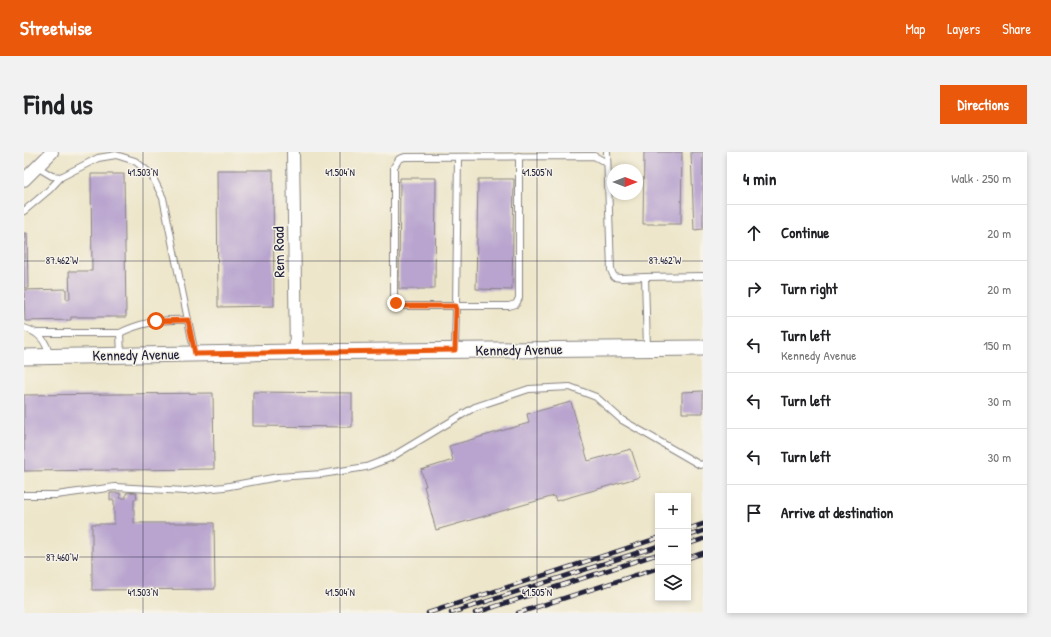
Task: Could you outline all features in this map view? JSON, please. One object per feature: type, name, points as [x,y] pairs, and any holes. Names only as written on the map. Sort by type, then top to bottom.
[{"type":"street","points":[[24,180],[52,152]]},
{"type":"street","name":"Rem Road","points":[[294,152],[296,352]]},
{"type":"street","name":"Kennedy Avenue","points":[[24,357],[296,352],[703,348]]},
{"type":"lane","points":[[607,152],[611,270],[614,277],[645,278],[703,276]]},
{"type":"lane","points":[[24,211],[50,190],[61,177],[98,158],[116,155],[135,161],[151,174],[163,198],[195,354]]},
{"type":"lane","points":[[519,156],[519,298],[516,304],[509,306],[403,306],[396,303],[394,295],[394,167],[399,159],[405,157],[519,156],[594,156],[607,163]]},
{"type":"lane","points":[[455,350],[458,157]]},
{"type":"lane","points":[[37,167],[52,176],[61,177]]},
{"type":"lane","points":[[645,278],[647,349]]},
{"type":"lane","points":[[37,334],[120,333],[143,323],[188,320]]},
{"type":"lane","points":[[24,328],[37,334],[43,340],[48,348],[49,357]]},
{"type":"lane","points":[[120,333],[121,356]]},
{"type":"lane","points":[[24,495],[56,495],[115,487],[185,491],[366,467],[390,458],[475,407],[529,389],[570,387],[596,397],[622,420],[656,438],[700,465],[703,464]]},
{"type":"building","points":[[644,152],[682,152],[681,224],[643,224]]},
{"type":"building","points":[[691,152],[703,152],[703,229],[694,230]]},
{"type":"building","points":[[217,170],[273,170],[274,306],[218,307]]},
{"type":"building","points":[[91,174],[124,174],[126,317],[71,317],[71,320],[25,321],[24,290],[66,289],[66,299],[70,299],[69,271],[92,271]]},
{"type":"building","points":[[400,178],[436,178],[435,289],[399,289]]},
{"type":"building","points":[[478,179],[514,179],[512,290],[476,289]]},
{"type":"building","points":[[24,233],[27,233],[28,288],[24,288]]},
{"type":"building","points":[[703,391],[703,413],[682,413],[682,392]]},
{"type":"building","points":[[253,392],[352,393],[352,427],[253,426]]},
{"type":"building","points":[[213,393],[214,469],[24,471],[24,395]]},
{"type":"building","points":[[571,402],[588,461],[631,449],[640,477],[556,501],[554,496],[436,530],[421,470],[453,460],[449,446],[529,423],[527,414]]},
{"type":"building","points":[[136,492],[137,499],[134,499],[134,523],[214,523],[215,589],[92,590],[92,524],[114,524],[114,500],[110,500],[110,493],[120,493],[120,498],[126,498],[126,493]]},
{"type":"railway","points":[[691,528],[703,524]]},
{"type":"railway","points":[[691,535],[703,531]]},
{"type":"railway","points":[[428,613],[655,539]]},
{"type":"railway","points":[[691,543],[703,539]]},
{"type":"railway","points":[[451,613],[655,547]]},
{"type":"railway","points":[[691,557],[703,553]]},
{"type":"railway","points":[[475,613],[655,555]]},
{"type":"railway","points":[[518,613],[655,569]]},
{"type":"route","points":[[156,321],[188,320],[195,354],[455,350],[456,306],[403,306],[396,303]]}]
